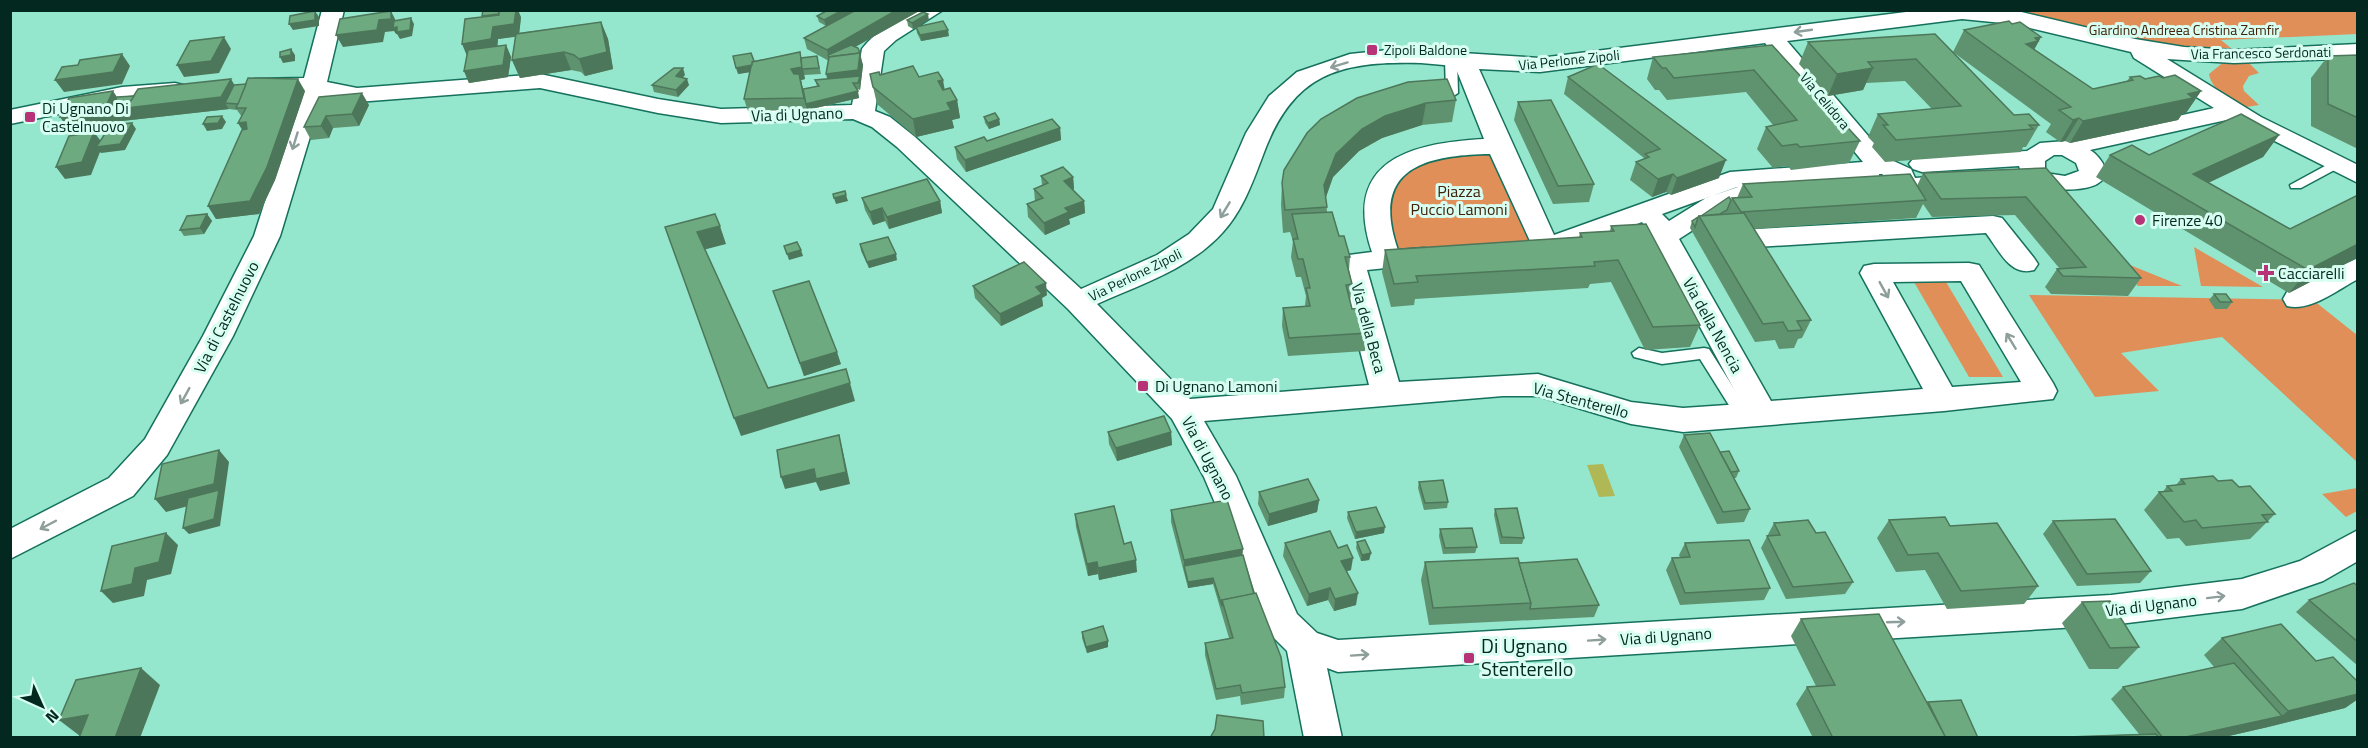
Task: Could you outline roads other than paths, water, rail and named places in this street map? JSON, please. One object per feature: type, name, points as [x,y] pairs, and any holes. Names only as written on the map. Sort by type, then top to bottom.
[{"type":"street","name":"Via di Castelnuovo","points":[[10,545],[121,487],[156,447],[218,336],[267,236],[314,85],[333,10]]},
{"type":"street","points":[[862,114],[873,49],[888,35],[932,10]]},
{"type":"street","name":"Via Perlone Zipoli","points":[[1078,302],[1162,264],[1206,235],[1227,209],[1269,111],[1292,85],[1320,71],[1358,59],[1408,54],[1518,66],[1771,36],[1854,17],[1898,19],[1962,12],[1995,13],[2129,45]]},
{"type":"street","points":[[1898,19],[1925,42]]},
{"type":"street","name":"Via Celidora","points":[[1771,36],[1886,176]]},
{"type":"street","points":[[2129,45],[2222,108],[2347,170]]},
{"type":"street","name":"Via Francesco Serdonati","points":[[2129,45],[2197,56],[2358,51]]},
{"type":"street","points":[[2197,56],[2199,73],[2222,108]]},
{"type":"street","points":[[1457,60],[1499,146],[1535,249]]},
{"type":"street","points":[[1570,61],[1598,82]]},
{"type":"street","name":"Via di Ugnano","points":[[244,85],[314,85],[328,91],[357,95],[540,81],[658,106],[721,116],[783,116],[849,112],[862,114],[894,131],[1078,302],[1183,411],[1220,476],[1280,618],[1290,632],[1304,644],[1329,654],[1350,656],[1764,629],[2110,610],[2242,594],[2311,571],[2358,544]]},
{"type":"street","points":[[10,117],[122,94],[196,88]]},
{"type":"street","points":[[1535,249],[1664,237],[1715,204],[1747,193],[2043,153],[2222,108]]},
{"type":"street","points":[[2092,168],[2222,108]]},
{"type":"street","points":[[1446,256],[1388,259],[1377,226],[1376,203],[1382,183],[1402,164],[1434,153],[1467,147],[1499,146]]},
{"type":"street","points":[[2043,153],[2086,158],[2092,168],[2091,176],[2066,184],[2043,153]]},
{"type":"street","points":[[1535,249],[1649,210],[1721,173],[1886,176]]},
{"type":"street","name":"Via Stenterello","points":[[1183,411],[1503,385],[1538,385],[1659,419],[1683,420],[2042,391],[1969,272],[1957,272],[1928,227],[1886,176]]},
{"type":"street","name":"Via della Nencia","points":[[1649,210],[1752,413]]},
{"type":"street","points":[[1756,238],[1993,224],[2024,264]]},
{"type":"street","name":"Via della Beca","points":[[1387,395],[1351,262],[1388,259]]},
{"type":"street","points":[[2297,298],[2358,267]]},
{"type":"street","points":[[1944,400],[1874,273],[1957,272]]},
{"type":"street","points":[[1304,644],[1320,736]]},
{"type":"lane","points":[[1452,93],[1457,60]]},
{"type":"lane","points":[[2296,184],[2347,170]]},
{"type":"lane","points":[[1639,353],[1647,357],[1662,359],[1704,353],[1752,413]]},
{"type":"place","name":"Zipoli Baldone","points":[[1372,50]]},
{"type":"place","name":"Di Ugnano Di Castelnuovo","points":[[30,117]]},
{"type":"place","name":"Firenze 40","points":[[2140,220]]},
{"type":"place","name":"Cacciarelli","points":[[2266,273]]},
{"type":"place","name":"Di Ugnano Lamoni","points":[[1143,386]]},
{"type":"place","name":"Di Ugnano Stenterello","points":[[1469,658]]},
{"type":"park label","name":"Giardino Andreea Cristina Zamfir","points":[[2184,30]]},
{"type":"park label","name":"Piazza Puccio Lamoni","points":[[1459,200]]}]
